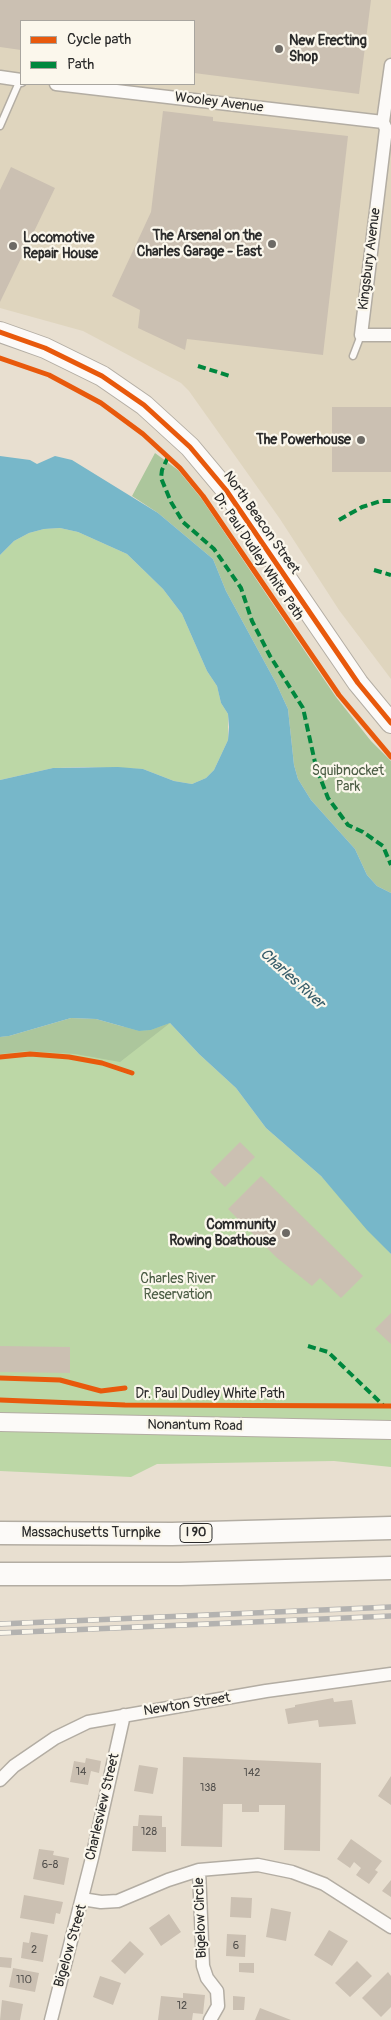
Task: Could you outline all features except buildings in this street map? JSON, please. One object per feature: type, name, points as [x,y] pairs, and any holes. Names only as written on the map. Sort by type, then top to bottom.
[{"type":"highway","name":"Massachusetts Turnpike","points":[[0,1533],[181,1534],[391,1528]]},
{"type":"highway","points":[[0,1574],[180,1574],[391,1568]]},
{"type":"main road","name":"North Beacon Street","points":[[0,332],[45,348],[102,376],[144,405],[190,447],[226,490],[354,677],[391,724]]},
{"type":"main road","name":"Nonantum Road","points":[[0,1422],[391,1430]]},
{"type":"street","name":"Kingsbury Avenue","points":[[361,335],[386,129],[383,122],[391,65]]},
{"type":"street","points":[[0,77],[20,80]]},
{"type":"street","name":"Wooley Avenue","points":[[65,85],[383,122]]},
{"type":"street","points":[[361,335],[391,335]]},
{"type":"street","name":"Newton Street","points":[[0,1780],[14,1766],[55,1738],[88,1722],[266,1691],[391,1674]]},
{"type":"street","name":"Charlesview Street","points":[[82,1899],[124,1715]]},
{"type":"street","name":"Bigelow Street","points":[[51,2020],[82,1899],[100,1902],[123,1900],[168,1880],[199,1870],[258,1865],[292,1872],[324,1884],[391,1927]]},
{"type":"street","name":"Bigelow Circle","points":[[199,1870],[203,1966],[207,1978],[217,1991],[218,2006],[210,2020]]},
{"type":"lane","points":[[0,126],[20,82]]},
{"type":"lane","points":[[353,356],[361,335]]},
{"type":"shaded area","points":[[0,0],[391,0],[391,679],[339,610],[280,519],[189,391],[181,383],[83,331],[0,308]]},
{"type":"green space","name":"Squibnocket Park","points":[[155,453],[178,470],[201,498],[336,697],[371,741],[391,761],[391,893],[377,886],[367,875],[355,849],[311,800],[298,779],[294,765],[288,709],[226,591],[213,559],[158,513],[132,496]]},
{"type":"green space","points":[[60,528],[78,532],[127,554],[163,589],[182,614],[207,671],[217,686],[221,703],[228,714],[228,740],[214,770],[206,778],[192,784],[174,781],[143,769],[84,767],[53,768],[0,780],[0,555],[14,541],[29,533],[44,529]]},
{"type":"green space","points":[[71,1018],[96,1019],[139,1031],[151,1030],[170,1023],[120,1062],[75,1054],[27,1051],[0,1054],[0,1037]]},
{"type":"green space","name":"Charles River Reservation","points":[[170,1023],[199,1054],[236,1088],[266,1128],[321,1176],[391,1254],[391,1467],[334,1461],[157,1464],[131,1477],[0,1471],[0,1037]]},
{"type":"water","name":"Charles River","points":[[0,456],[30,460],[37,464],[55,456],[72,460],[158,513],[213,559],[226,591],[288,709],[294,765],[298,779],[311,800],[355,849],[367,875],[377,886],[391,893],[391,1254],[367,1230],[321,1176],[266,1128],[236,1088],[199,1054],[170,1023],[151,1030],[139,1031],[96,1019],[71,1018],[0,1037],[0,780],[53,768],[118,767],[143,769],[174,781],[192,784],[206,778],[214,770],[228,740],[229,727],[228,714],[221,703],[217,686],[207,671],[182,614],[163,589],[127,554],[78,532],[60,528],[44,529],[29,533],[14,541],[0,555]]},
{"type":"railway","points":[[0,1624],[391,1607]]},
{"type":"railway","points":[[0,1633],[391,1616]]},
{"type":"marked path","points":[[198,366],[230,376]]},
{"type":"marked path","points":[[168,457],[162,470],[161,478],[171,502],[183,522],[214,549],[241,588],[252,621],[270,656],[303,708],[316,767],[328,798],[348,825],[363,832],[383,846],[391,865]]},
{"type":"marked path","points":[[339,520],[362,507],[381,501],[391,501]]},
{"type":"marked path","points":[[374,570],[391,575]]},
{"type":"marked path","points":[[308,1346],[328,1352],[383,1405]]},
{"type":"cycle path","name":"Dr. Paul Dudley White Path","points":[[0,332],[45,348],[102,376],[144,405],[190,447],[226,490],[358,683],[391,723]]},
{"type":"cycle path","name":"Dr. Paul Dudley White Path","points":[[0,358],[49,375],[101,403],[143,434],[180,468],[203,496],[339,695],[391,757]]},
{"type":"cycle path","points":[[0,1057],[30,1054],[69,1057],[102,1063],[132,1073]]},
{"type":"cycle path","name":"Dr. Paul Dudley White Path","points":[[0,1378],[60,1380],[101,1391],[125,1388]]},
{"type":"cycle path","name":"Dr. Paul Dudley White Path","points":[[0,1400],[125,1405],[391,1406]]},
{"type":"place","name":"New Erecting Shop","points":[[279,49]]},
{"type":"place","name":"The Arsenal on the Charles Garage - East","points":[[272,244]]},
{"type":"place","name":"Locomotive Repair House","points":[[13,246]]},
{"type":"place","name":"The Powerhouse","points":[[361,440]]},
{"type":"place","name":"Community Rowing Boathouse","points":[[286,1233]]}]
